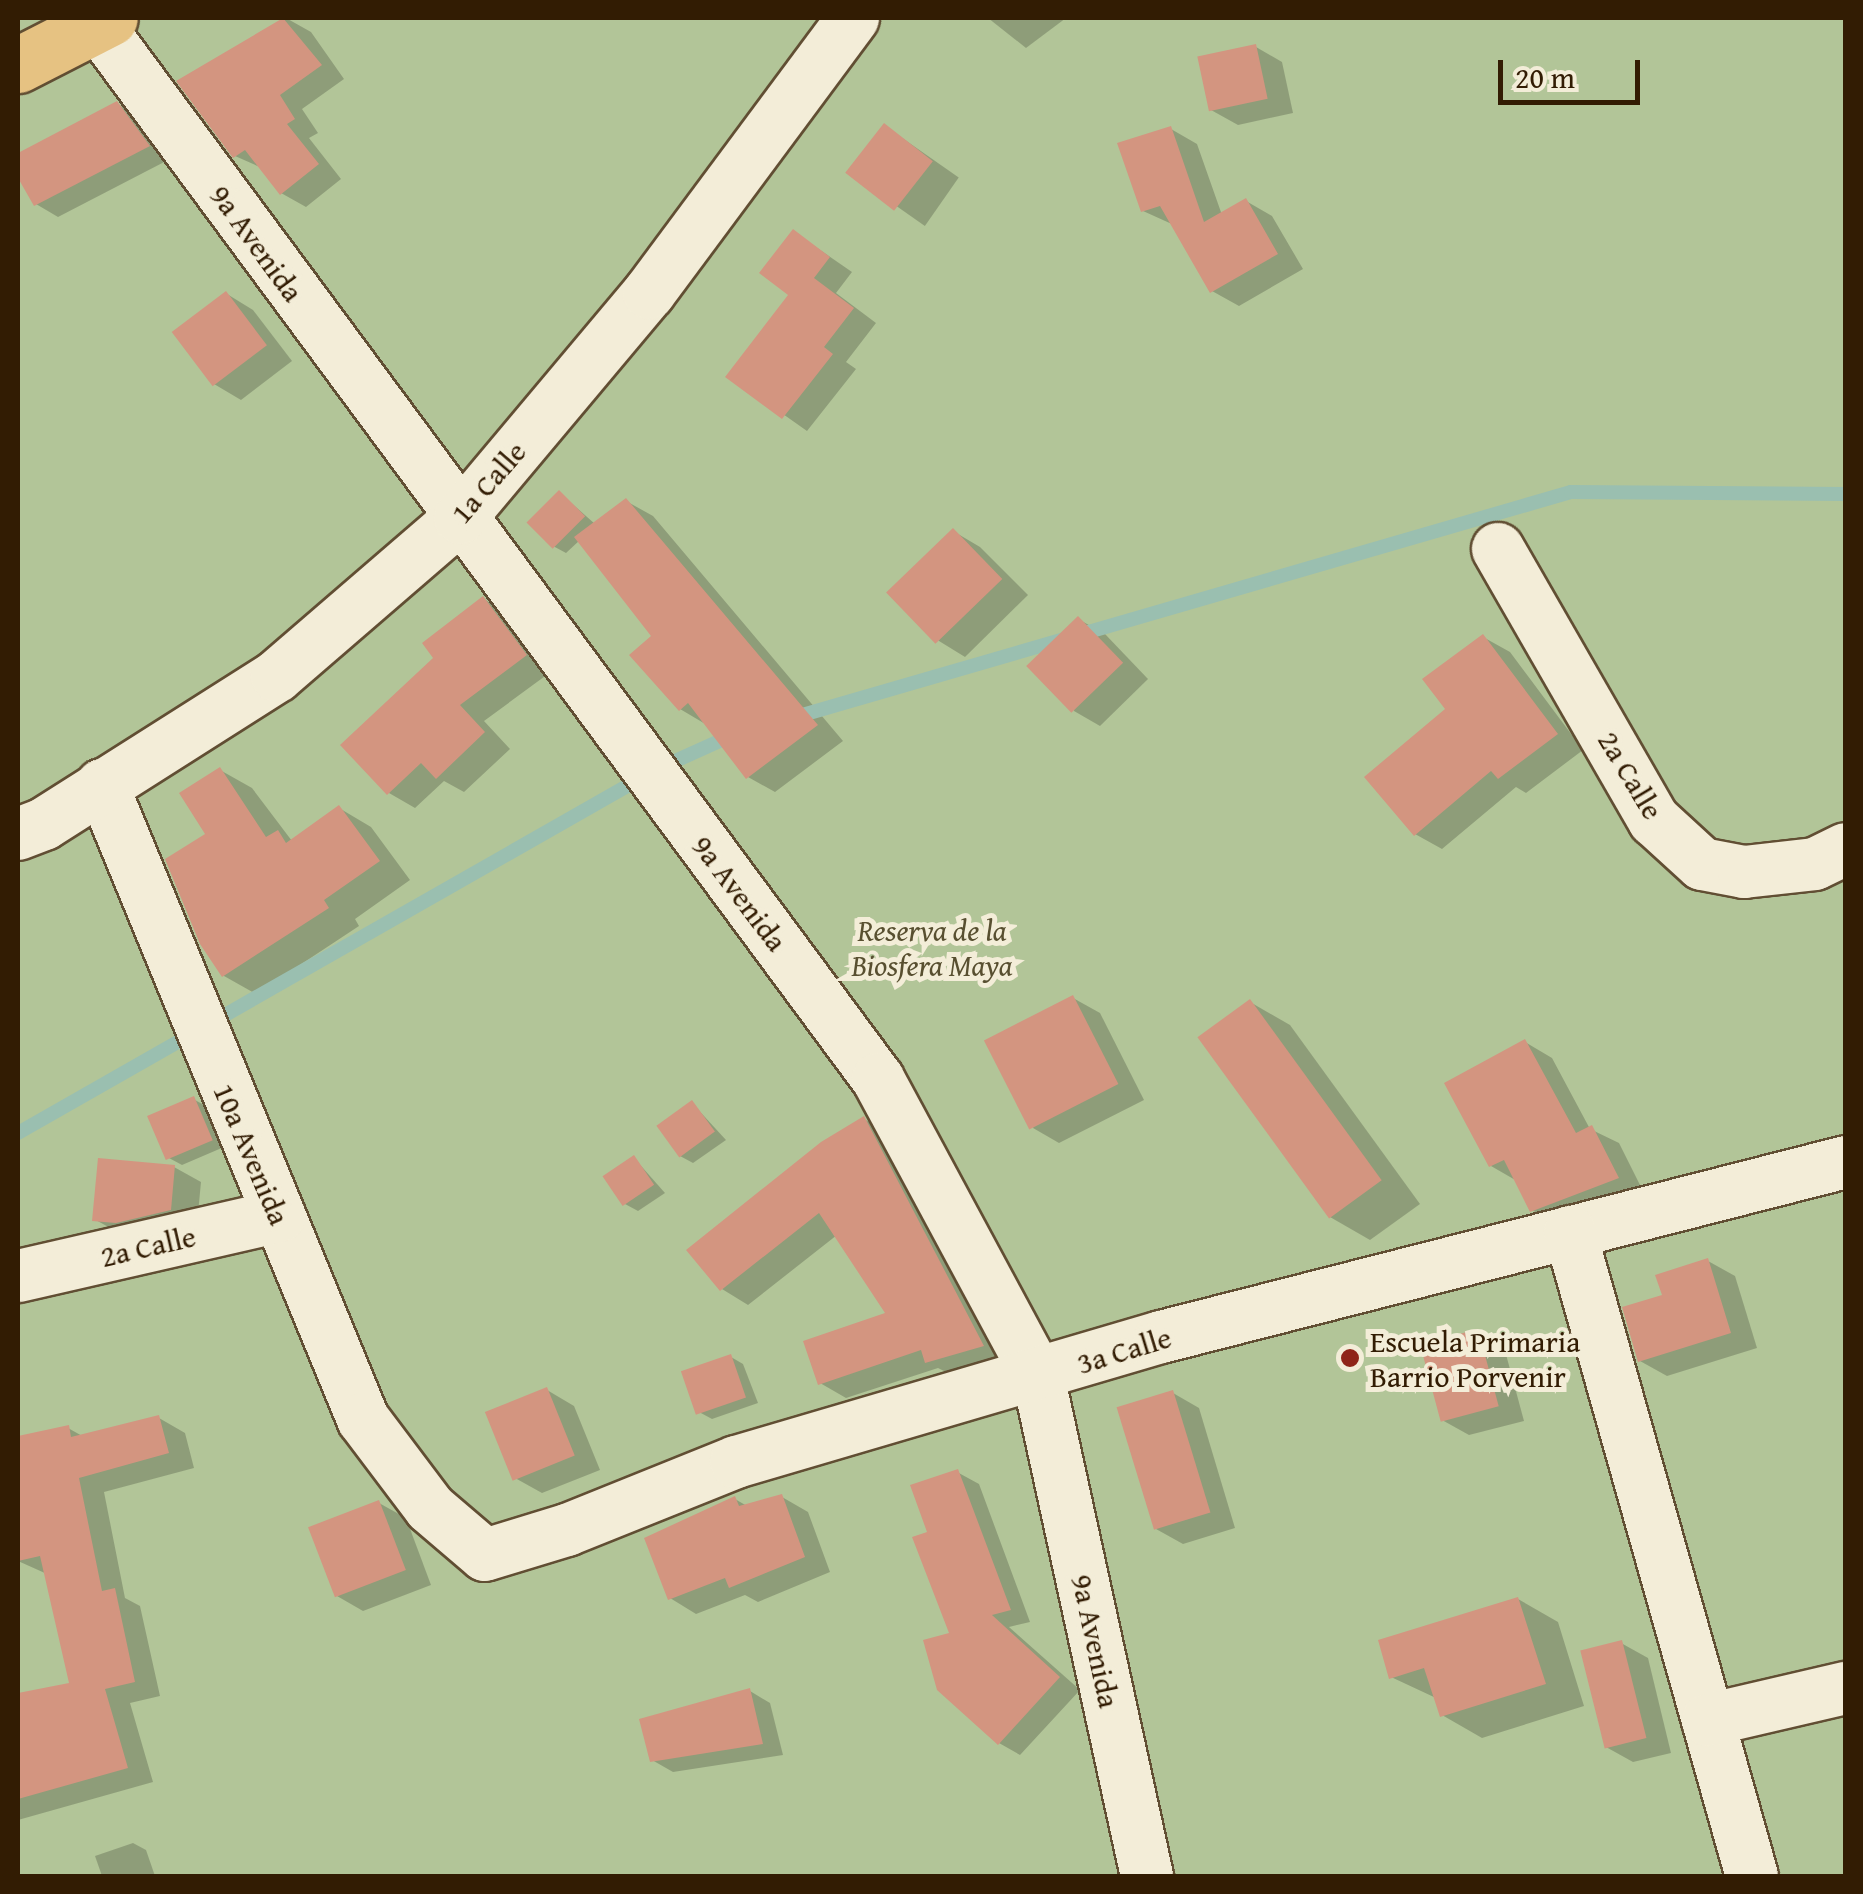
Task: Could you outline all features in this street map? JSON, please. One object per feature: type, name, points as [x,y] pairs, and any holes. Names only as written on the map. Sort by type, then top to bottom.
[{"type":"highway","points":[[18,65],[103,21]]},
{"type":"street","name":"1a Calle","points":[[18,834],[276,676],[460,518],[649,293],[854,18]]},
{"type":"street","name":"9a Avenida","points":[[103,21],[460,518],[878,1079],[1038,1376],[1146,1876]]},
{"type":"street","name":"2a Calle","points":[[1498,549],[1654,820],[1702,864],[1744,872],[1815,864],[1846,849]]},
{"type":"street","name":"10a Avenida","points":[[102,785],[363,1419],[430,1508]]},
{"type":"street","name":"3a Calle","points":[[430,1508],[485,1555],[567,1530],[736,1462],[1570,1232],[1846,1162]]},
{"type":"street","name":"2a Calle","points":[[18,1276],[278,1216]]},
{"type":"street","points":[[1570,1232],[1752,1876]]},
{"type":"street","points":[[1708,1720],[1846,1688]]},
{"type":"green space","name":"Reserva de la Biosfera Maya","points":[[18,18],[1845,18],[1845,1876],[18,1876]]},
{"type":"building","points":[[283,18],[322,65],[280,95],[295,119],[287,124],[319,164],[280,195],[245,150],[233,158],[176,81]]},
{"type":"building","points":[[1256,44],[1268,99],[1209,111],[1197,56]]},
{"type":"building","points":[[117,101],[150,146],[34,206],[18,178],[18,153]]},
{"type":"building","points":[[884,123],[933,161],[894,211],[845,173]]},
{"type":"building","points":[[1171,126],[1204,222],[1246,198],[1278,254],[1210,293],[1160,206],[1141,212],[1117,143]]},
{"type":"building","points":[[793,229],[830,257],[814,278],[854,308],[824,347],[833,354],[782,419],[725,377],[788,295],[759,273]]},
{"type":"building","points":[[226,291],[267,345],[213,386],[172,332]]},
{"type":"building","points":[[559,490],[585,516],[553,549],[526,523]]},
{"type":"building","points":[[626,498],[818,725],[746,779],[688,703],[679,711],[629,655],[651,636],[574,537]]},
{"type":"building","points":[[953,528],[1002,579],[935,644],[886,593]]},
{"type":"building","points":[[483,596],[527,655],[460,705],[485,732],[436,779],[421,763],[387,795],[340,745],[433,658],[422,643]]},
{"type":"building","points":[[1078,616],[1123,663],[1071,713],[1026,666]]},
{"type":"building","points":[[1483,634],[1558,734],[1498,779],[1491,771],[1414,836],[1364,777],[1445,709],[1422,679]]},
{"type":"building","points":[[220,767],[266,837],[278,830],[286,843],[339,805],[380,861],[324,900],[329,908],[222,977],[200,944],[165,859],[205,834],[179,793]]},
{"type":"building","points":[[1073,995],[1118,1084],[1029,1129],[984,1040]]},
{"type":"building","points":[[1250,999],[1382,1180],[1329,1218],[1197,1037]]},
{"type":"building","points":[[1525,1039],[1576,1133],[1592,1125],[1619,1178],[1530,1212],[1504,1160],[1489,1167],[1444,1083]]},
{"type":"building","points":[[194,1096],[213,1140],[166,1160],[147,1116]]},
{"type":"building","points":[[692,1100],[715,1132],[679,1157],[656,1126]]},
{"type":"building","points":[[864,1116],[984,1346],[925,1363],[921,1350],[818,1385],[803,1341],[885,1313],[819,1213],[720,1291],[686,1250],[821,1142]]},
{"type":"building","points":[[634,1155],[654,1185],[623,1206],[602,1176]]},
{"type":"building","points":[[98,1158],[175,1165],[171,1210],[116,1223],[92,1221]]},
{"type":"building","points":[[1708,1258],[1731,1333],[1638,1362],[1622,1307],[1662,1295],[1655,1275]]},
{"type":"building","points":[[1478,1329],[1499,1406],[1441,1422],[1420,1345]]},
{"type":"building","points":[[731,1354],[746,1397],[696,1415],[681,1371]]},
{"type":"building","points":[[547,1387],[575,1456],[513,1481],[485,1412]]},
{"type":"building","points":[[1173,1390],[1210,1512],[1154,1530],[1117,1407]]},
{"type":"building","points":[[159,1415],[169,1453],[79,1478],[102,1591],[115,1588],[135,1682],[105,1689],[128,1768],[18,1799],[18,1693],[69,1683],[40,1556],[18,1561],[18,1436],[69,1425],[71,1437]]},
{"type":"building","points":[[958,1469],[1011,1610],[992,1615],[1060,1677],[998,1745],[937,1690],[923,1640],[949,1633],[912,1537],[927,1532],[910,1485]]},
{"type":"building","points":[[782,1494],[805,1557],[729,1588],[725,1578],[668,1600],[644,1538],[735,1496],[739,1506]]},
{"type":"building","points":[[379,1500],[406,1570],[335,1597],[308,1527]]},
{"type":"building","points":[[1518,1597],[1546,1684],[1440,1717],[1424,1668],[1389,1679],[1378,1640]]},
{"type":"building","points":[[1622,1640],[1646,1738],[1605,1748],[1580,1650]]},
{"type":"building","points":[[750,1688],[763,1744],[650,1762],[639,1719]]},
{"type":"waterway","points":[[792,718],[1571,492],[1846,494]]},
{"type":"waterway","points":[[662,767],[733,735]]},
{"type":"waterway","points":[[18,1133],[643,777]]},
{"type":"place","name":"Escuela Primaria Barrio Porvenir","points":[[1350,1358]]}]
